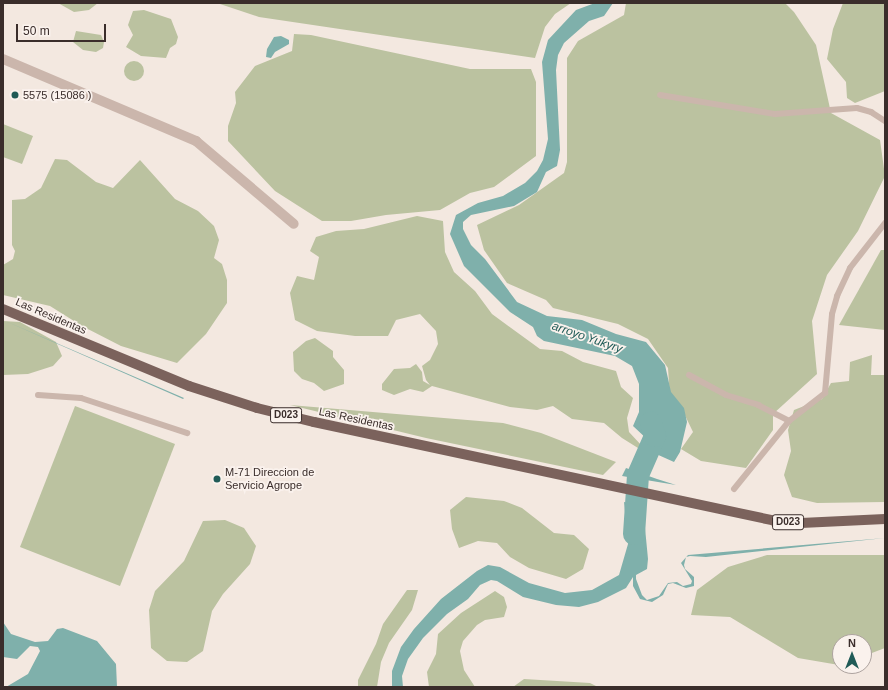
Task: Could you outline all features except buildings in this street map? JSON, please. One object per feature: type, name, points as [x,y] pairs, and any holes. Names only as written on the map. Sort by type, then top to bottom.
[{"type":"main road","name":"Las Residentas","points":[[3,309],[155,372],[257,408],[581,481],[774,521],[801,523],[885,519]]},
{"type":"street","points":[[3,59],[196,141],[294,224]]},
{"type":"lane","points":[[660,95],[774,114],[858,108],[871,112],[885,121]]},
{"type":"lane","points":[[734,489],[789,422],[825,393],[832,314],[837,296],[850,268],[885,223]]},
{"type":"lane","points":[[876,234],[885,232]]},
{"type":"lane","points":[[689,375],[726,395],[758,405],[789,422]]},
{"type":"lane","points":[[38,395],[81,398],[187,433]]},
{"type":"green space","points":[[58,3],[98,3],[89,10],[74,12]]},
{"type":"green space","points":[[217,3],[571,3],[555,14],[545,27],[535,58],[259,17]]},
{"type":"green space","points":[[626,3],[785,3],[794,12],[816,45],[831,113],[880,140],[885,176],[858,231],[827,275],[812,321],[817,374],[773,414],[773,430],[746,468],[701,461],[681,449],[693,432],[681,407],[670,399],[668,368],[648,339],[618,324],[553,308],[546,300],[507,283],[484,250],[477,225],[519,205],[564,173],[567,162],[567,58],[578,41],[624,15]]},
{"type":"green space","points":[[843,3],[885,3],[885,91],[855,103],[847,98],[846,82],[827,59],[833,29]]},
{"type":"green space","points":[[144,10],[171,19],[178,37],[176,44],[170,48],[166,58],[141,56],[126,47],[133,35],[128,25],[133,11]]},
{"type":"green space","points":[[76,31],[101,35],[104,42],[103,48],[96,52],[83,50],[73,42]]},
{"type":"green space","points":[[294,34],[311,35],[470,69],[531,69],[536,82],[536,156],[494,187],[470,193],[440,210],[386,215],[351,221],[322,221],[275,191],[228,141],[228,126],[236,103],[235,92],[255,66],[292,51]]},
{"type":"green space","points":[[134,61],[141,64],[144,71],[141,78],[134,81],[127,78],[124,71],[127,64]]},
{"type":"green space","points":[[3,124],[33,136],[22,164],[3,157]]},
{"type":"green space","points":[[55,159],[67,160],[96,182],[113,188],[140,160],[175,199],[198,211],[214,226],[219,240],[214,258],[222,264],[227,280],[227,303],[206,334],[177,363],[121,346],[82,326],[50,306],[3,295],[3,265],[13,259],[15,251],[12,245],[12,200],[25,199],[41,188]]},
{"type":"green space","points":[[417,216],[443,221],[445,252],[454,272],[475,291],[492,314],[540,349],[562,351],[583,362],[616,371],[621,387],[633,398],[627,418],[629,432],[642,446],[638,448],[622,438],[604,423],[572,419],[553,406],[537,410],[510,407],[432,386],[423,392],[410,389],[394,395],[382,390],[382,384],[394,369],[410,368],[416,364],[422,372],[423,381],[430,385],[426,380],[422,366],[430,360],[438,344],[436,331],[420,314],[396,320],[388,336],[355,336],[317,331],[295,320],[290,293],[297,276],[314,280],[319,257],[310,251],[316,237],[336,231],[364,229]]},
{"type":"green space","points":[[881,250],[885,250],[885,330],[839,325]]},
{"type":"green space","points":[[3,321],[20,322],[56,342],[62,356],[53,366],[28,374],[3,375]]},
{"type":"green space","points":[[315,338],[333,351],[333,357],[344,370],[344,384],[324,391],[314,383],[302,379],[294,371],[293,352],[306,341]]},
{"type":"green space","points":[[872,355],[871,375],[885,375],[885,502],[817,503],[792,497],[784,475],[791,451],[788,430],[794,410],[822,399],[831,383],[849,381],[850,362]]},
{"type":"green space","points":[[290,405],[503,423],[541,433],[616,462],[603,475],[426,438]]},
{"type":"green space","points":[[75,406],[175,444],[120,586],[20,547]]},
{"type":"green space","points":[[466,497],[504,501],[522,508],[554,533],[574,535],[589,549],[583,569],[566,579],[529,568],[510,557],[497,543],[478,541],[459,548],[452,529],[450,510]]},
{"type":"green space","points":[[225,520],[244,528],[256,546],[250,564],[223,594],[212,611],[203,651],[187,662],[167,661],[151,648],[149,610],[155,591],[184,561],[203,521]]},
{"type":"green space","points":[[767,555],[885,555],[885,648],[872,653],[872,634],[832,634],[832,664],[798,658],[730,617],[691,615],[697,590],[728,567]]},
{"type":"green space","points":[[407,590],[418,590],[412,610],[389,643],[381,662],[377,687],[358,687],[358,680],[376,644],[383,624]]},
{"type":"green space","points":[[495,591],[504,597],[507,607],[504,617],[485,620],[477,625],[463,641],[460,651],[464,670],[475,687],[429,687],[427,672],[436,654],[438,634],[461,613]]},
{"type":"green space","points":[[524,679],[590,683],[598,687],[513,687]]},
{"type":"water","points":[[595,3],[613,3],[604,16],[589,21],[564,43],[558,55],[556,70],[560,150],[557,166],[546,172],[537,192],[514,206],[471,215],[463,222],[463,229],[471,245],[485,259],[517,302],[547,316],[582,320],[616,334],[646,342],[665,365],[671,392],[684,408],[687,422],[680,452],[674,462],[645,449],[648,440],[633,426],[639,412],[639,384],[632,366],[615,356],[544,341],[537,336],[533,327],[510,312],[464,266],[450,234],[456,215],[478,203],[503,196],[525,183],[537,171],[543,160],[548,139],[542,62],[548,40],[576,10]]},
{"type":"water","points":[[281,36],[289,40],[289,44],[275,52],[271,58],[266,57],[267,49],[274,37]]},
{"type":"water","points":[[3,320],[184,398],[183,399]]},
{"type":"water","points":[[626,468],[657,479],[676,485],[622,476]]},
{"type":"water","points":[[624,502],[643,507],[648,559],[647,569],[636,575],[642,595],[647,600],[659,596],[668,583],[677,582],[683,586],[691,584],[692,581],[681,563],[686,557],[684,565],[685,569],[694,577],[694,586],[686,588],[673,583],[668,584],[663,595],[652,602],[640,599],[633,586],[633,577],[626,588],[598,602],[579,607],[556,605],[523,597],[497,581],[491,580],[480,585],[468,599],[447,614],[423,638],[408,659],[402,676],[403,687],[392,687],[392,671],[401,647],[414,629],[441,599],[477,571],[488,565],[500,567],[529,583],[565,593],[592,590],[619,575],[628,544]]},
{"type":"water","points":[[885,538],[706,557],[686,557],[688,555]]},
{"type":"water","points":[[3,622],[11,634],[35,642],[48,641],[57,629],[63,628],[97,641],[116,664],[117,687],[6,687],[28,674],[40,651],[38,647],[30,646],[17,659],[3,657]]},
{"type":"waterway","name":"arroyo Yukyry","points":[[634,534],[638,475],[655,436],[651,423]]},
{"type":"place","name":"5575 (15086 )","points":[[15,95]]},
{"type":"place","name":"M-71 Direccion de Servicio Agrope","points":[[217,479]]}]
